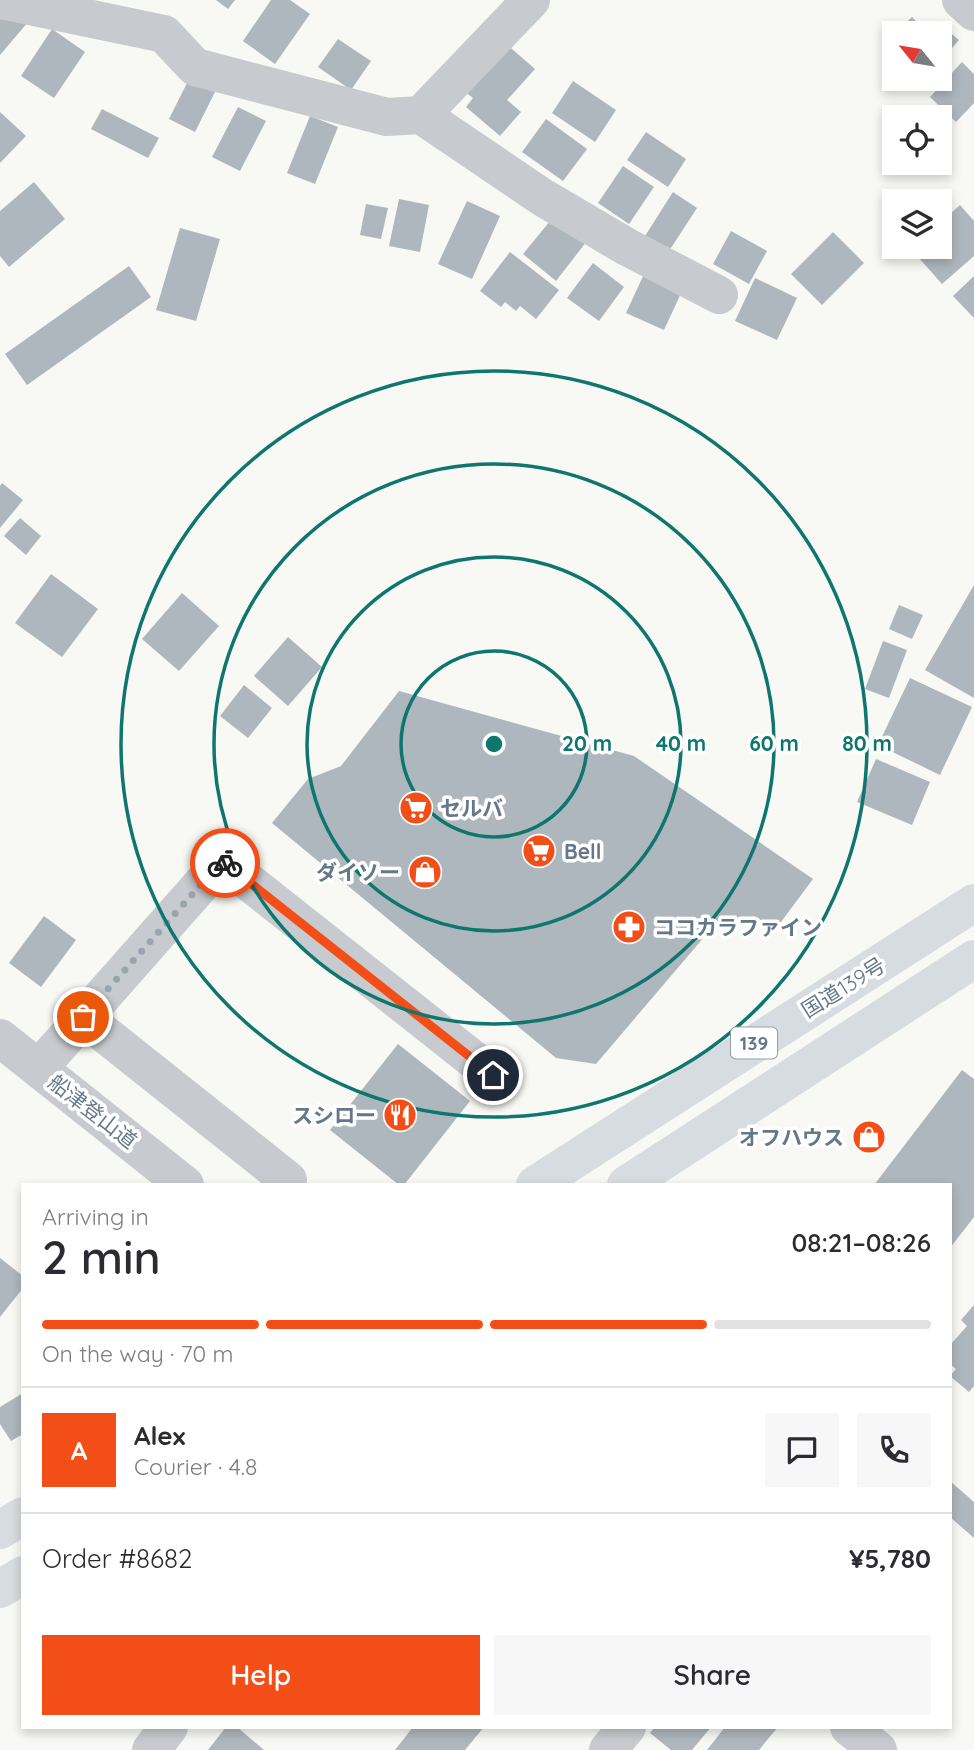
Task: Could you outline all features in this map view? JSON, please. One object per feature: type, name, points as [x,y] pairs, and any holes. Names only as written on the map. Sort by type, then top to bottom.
[{"type":"highway","name":"国道139号","points":[[538,1183],[974,903]]},
{"type":"highway","name":"139","points":[[629,1183],[974,958]]},
{"type":"highway","points":[[0,1530],[21,1517]]},
{"type":"highway","points":[[0,1589],[21,1576]]},
{"type":"street","points":[[1,0],[164,34],[195,67],[387,117],[421,115],[542,197],[627,247],[719,295]]},
{"type":"street","points":[[421,115],[531,0]]},
{"type":"street","points":[[961,0],[974,12]]},
{"type":"street","points":[[38,1068],[222,861],[493,1075]]},
{"type":"street","points":[[83,1017],[288,1180]]},
{"type":"street","name":"船津登山道","points":[[0,1038],[182,1183]]},
{"type":"street","points":[[151,1750],[167,1729]]},
{"type":"street","points":[[608,1750],[625,1729]]},
{"type":"street","points":[[852,1729],[878,1750]]},
{"type":"building","points":[[216,0],[235,0],[228,9]]},
{"type":"building","points":[[271,0],[290,0],[310,14],[275,64],[243,41]]},
{"type":"building","points":[[0,10],[29,21],[0,55]]},
{"type":"building","points":[[52,29],[85,52],[54,98],[21,76]]},
{"type":"building","points":[[952,34],[959,40],[952,48]]},
{"type":"building","points":[[338,39],[371,61],[351,90],[318,67]]},
{"type":"building","points":[[504,42],[535,69],[507,100],[521,112],[500,136],[466,107],[473,98],[464,91]]},
{"type":"building","points":[[962,62],[974,74],[974,103],[956,122],[952,118],[952,105],[938,105],[930,97],[935,91],[952,91],[952,73]]},
{"type":"building","points":[[189,79],[215,92],[195,132],[169,119]]},
{"type":"building","points":[[573,81],[616,110],[595,142],[552,113]]},
{"type":"building","points":[[238,107],[266,121],[240,171],[212,157]]},
{"type":"building","points":[[102,109],[159,138],[148,158],[91,129]]},
{"type":"building","points":[[0,112],[26,136],[0,163]]},
{"type":"building","points":[[310,116],[338,127],[315,184],[287,173]]},
{"type":"building","points":[[546,119],[587,149],[563,181],[522,152]]},
{"type":"building","points":[[646,132],[686,159],[668,187],[627,160]]},
{"type":"building","points":[[623,166],[654,187],[629,224],[598,203]]},
{"type":"building","points":[[34,182],[65,219],[9,267],[0,256],[0,211]]},
{"type":"building","points":[[673,192],[697,208],[669,251],[645,236]]},
{"type":"building","points":[[399,199],[429,205],[420,252],[389,246]]},
{"type":"building","points":[[467,201],[500,216],[472,279],[438,264]]},
{"type":"building","points":[[366,204],[388,208],[381,239],[360,235]]},
{"type":"building","points":[[960,205],[974,221],[974,256],[942,284],[920,259],[952,259],[952,212]]},
{"type":"building","points":[[555,215],[587,241],[556,281],[523,254]]},
{"type":"building","points":[[180,228],[220,239],[196,321],[156,310]]},
{"type":"building","points":[[731,231],[767,251],[749,284],[713,264]]},
{"type":"building","points":[[833,232],[864,263],[822,305],[791,274]]},
{"type":"building","points":[[510,252],[559,290],[536,319],[520,306],[516,311],[505,302],[501,307],[480,291]]},
{"type":"building","points":[[593,263],[624,287],[599,321],[567,298]]},
{"type":"building","points":[[129,266],[151,297],[27,385],[5,354]]},
{"type":"building","points":[[645,272],[683,289],[664,330],[626,313]]},
{"type":"building","points":[[974,276],[974,318],[953,296]]},
{"type":"building","points":[[755,278],[797,298],[777,340],[735,321]]},
{"type":"building","points":[[2,483],[23,500],[0,528],[0,486]]},
{"type":"building","points":[[20,518],[41,536],[26,555],[4,536]]},
{"type":"building","points":[[51,574],[98,609],[62,657],[15,623]]},
{"type":"building","points":[[974,585],[974,698],[925,670]]},
{"type":"building","points":[[182,593],[219,626],[179,671],[142,639]]},
{"type":"building","points":[[899,605],[923,615],[912,639],[889,629]]},
{"type":"building","points":[[288,637],[322,667],[288,706],[254,676]]},
{"type":"building","points":[[883,641],[907,650],[889,698],[865,689]]},
{"type":"building","points":[[910,678],[972,707],[940,775],[878,745]]},
{"type":"building","points":[[244,685],[272,708],[248,738],[220,716]]},
{"type":"building","name":"Bell","points":[[399,691],[634,756],[813,879],[778,926],[716,923],[596,1064],[556,1058],[272,823],[308,779],[341,766]]},
{"type":"building","points":[[876,759],[930,782],[912,825],[857,802]]},
{"type":"building","points":[[44,916],[76,940],[41,987],[9,963]]},
{"type":"building","name":"スシロー","points":[[398,1044],[470,1101],[406,1183],[396,1183],[330,1130]]},
{"type":"building","points":[[962,1070],[974,1079],[974,1217],[952,1245],[952,1183],[876,1183]]},
{"type":"building","points":[[0,1258],[21,1274],[21,1291],[0,1317]]},
{"type":"building","points":[[974,1305],[974,1386],[969,1392],[952,1378],[956,1369],[952,1366],[952,1343],[967,1326],[961,1320]]},
{"type":"building","points":[[21,1394],[21,1435],[11,1441],[0,1424],[0,1407]]},
{"type":"building","points":[[952,1483],[974,1502],[974,1538],[952,1519]]},
{"type":"building","points":[[224,1729],[239,1729],[264,1750],[208,1750]]},
{"type":"building","points":[[411,1729],[482,1729],[465,1750],[395,1750]]},
{"type":"building","points":[[653,1729],[709,1729],[692,1750],[671,1750],[650,1733]]},
{"type":"building","points":[[723,1729],[776,1729],[759,1750],[707,1750]]},
{"type":"way so far","points":[[83,1017],[222,861],[225,863]]},
{"type":"place","name":"セルバ","points":[[416,808]]},
{"type":"place","name":"Bell","points":[[539,851]]},
{"type":"place","name":"ダイソー","points":[[425,872]]},
{"type":"place","name":"ココカラファイン","points":[[629,927]]},
{"type":"place","name":"スシロー","points":[[400,1115]]},
{"type":"place","name":"オフハウス","points":[[869,1137]]},
{"type":"route","points":[[225,863],[493,1075]]}]
